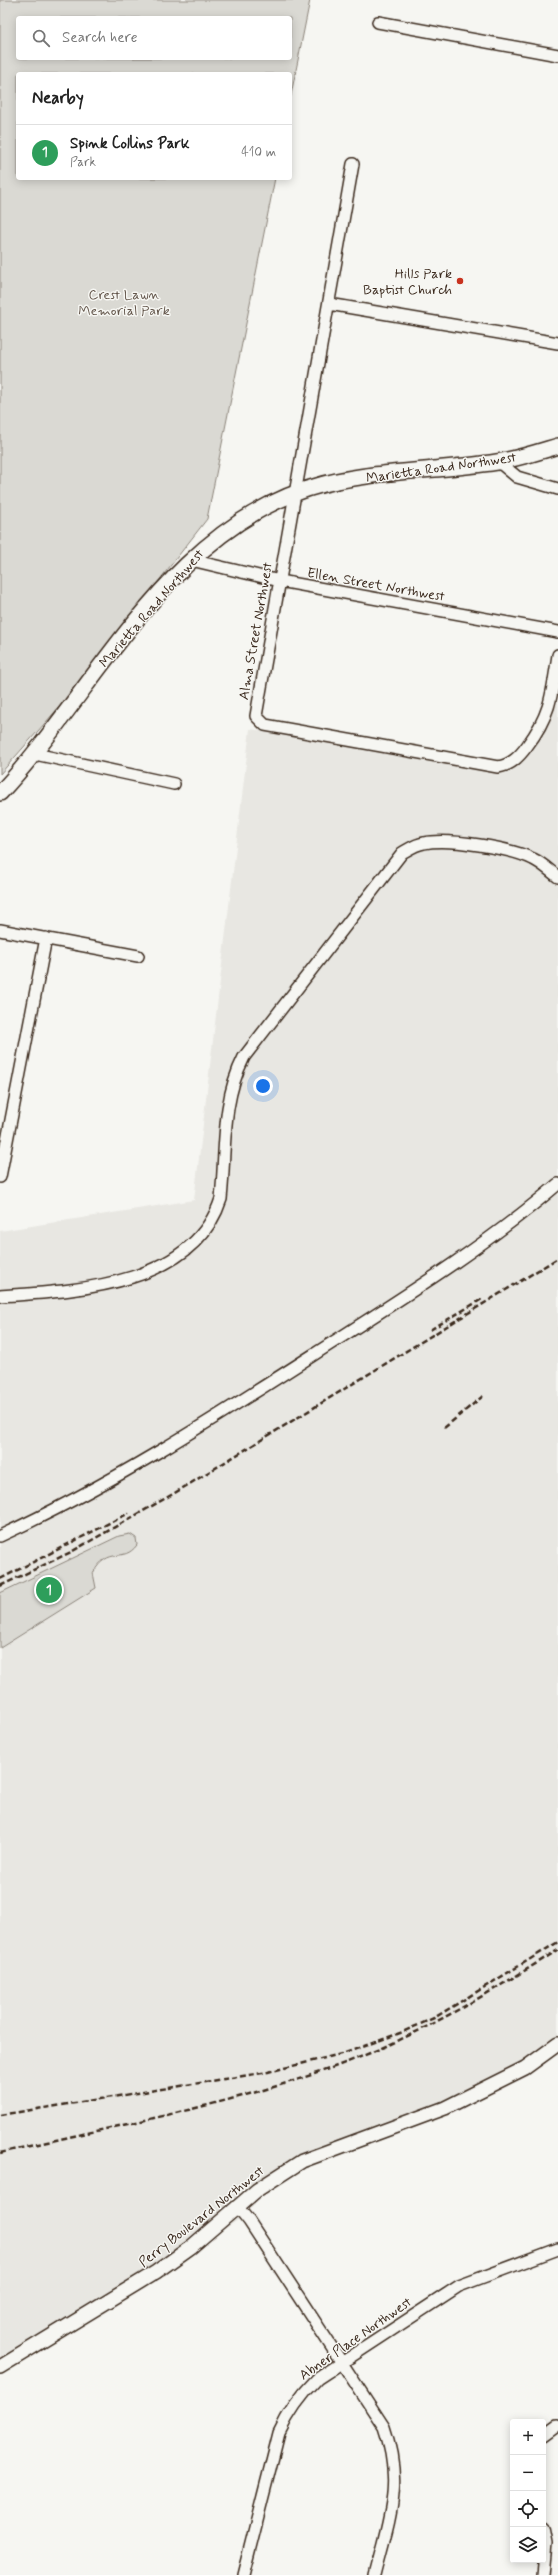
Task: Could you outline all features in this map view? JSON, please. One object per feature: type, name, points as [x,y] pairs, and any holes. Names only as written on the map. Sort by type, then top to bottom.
[{"type":"main road","name":"Marietta Road Northwest","points":[[0,793],[34,754],[102,665],[191,560],[241,520],[297,492],[349,479],[499,462],[558,446]]},
{"type":"street","points":[[378,22],[558,54]]},
{"type":"street","name":"Alma Street Northwest","points":[[353,164],[297,492],[256,712],[261,723],[498,767],[512,763],[540,729],[551,702],[558,655]]},
{"type":"street","points":[[330,300],[558,342]]},
{"type":"street","points":[[499,462],[517,477],[558,489]]},
{"type":"street","name":"Ellen Street Northwest","points":[[191,560],[280,581],[558,632]]},
{"type":"street","points":[[34,754],[174,784]]},
{"type":"street","points":[[0,1296],[77,1290],[107,1285],[154,1267],[199,1240],[216,1215],[221,1199],[228,1097],[234,1076],[244,1057],[402,853],[422,843],[437,841],[458,842],[523,855],[534,859],[558,877]]},
{"type":"street","points":[[0,930],[138,956]]},
{"type":"street","points":[[0,1177],[46,938]]},
{"type":"street","points":[[0,1536],[53,1512],[234,1406],[443,1272],[508,1227],[558,1184]]},
{"type":"street","name":"Perry Boulevard Northwest","points":[[0,2367],[156,2272],[191,2247],[257,2190],[302,2161],[445,2108],[525,2068],[558,2044]]},
{"type":"street","points":[[237,2206],[249,2221],[384,2427],[392,2450],[395,2474],[393,2502],[375,2575]]},
{"type":"street","name":"Abner Place Northwest","points":[[243,2575],[279,2433],[289,2412],[301,2394],[317,2379],[459,2286],[558,2249]]},
{"type":"street","points":[[546,2434],[558,2425]]},
{"type":"street","points":[[543,2575],[544,2563]]},
{"type":"shaded area","points":[[558,702],[558,2048],[497,2082],[282,2172],[243,2217],[0,2372],[0,1648],[96,1588],[93,1573],[100,1561],[113,1555],[126,1554],[119,1536],[0,1593],[0,1231],[194,1200],[250,729],[520,766]]},
{"type":"green space","name":"Crest Lawn Memorial Park","points":[[0,0],[310,0],[292,90],[292,72],[16,72],[16,180],[275,180],[207,519],[68,697],[0,774]]},
{"type":"green space","points":[[130,1534],[136,1538],[137,1545],[132,1551],[105,1559],[99,1565],[93,1573],[96,1588],[0,1648],[0,1593],[119,1536]]},
{"type":"railway","points":[[0,1586],[71,1552],[173,1494],[558,1258]]},
{"type":"railway","points":[[430,1330],[482,1299]]},
{"type":"railway","points":[[444,1428],[483,1396]]},
{"type":"railway","points":[[0,1579],[129,1513]]},
{"type":"railway","points":[[0,2115],[268,2072],[345,2053],[400,2033],[434,2018],[558,1942]]},
{"type":"railway","points":[[0,2153],[234,2098],[325,2070],[395,2042],[443,2018],[558,1950]]},
{"type":"place","name":"Hills Park Baptist Church","points":[[460,281]]},
{"type":"place","name":"Spink Collins Park","points":[[49,1590]]}]
